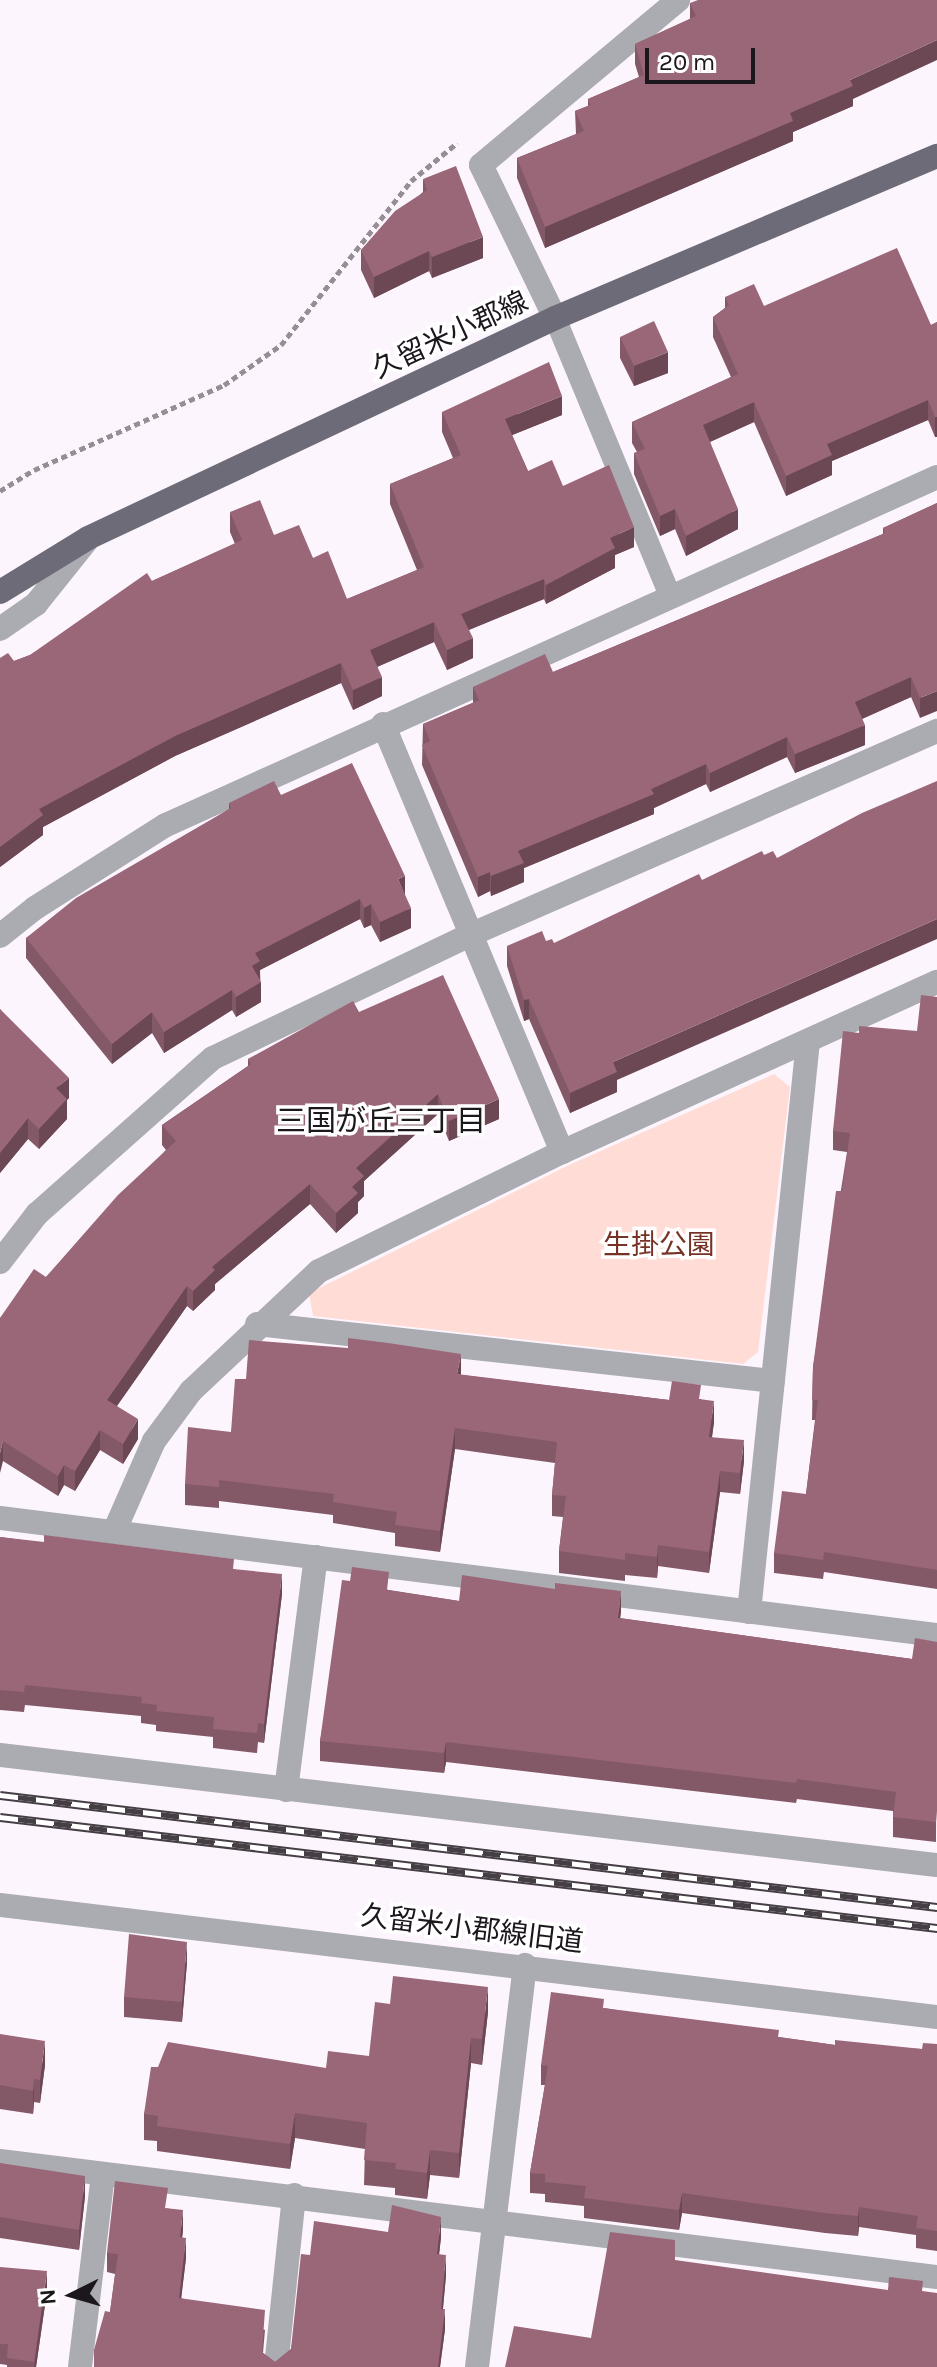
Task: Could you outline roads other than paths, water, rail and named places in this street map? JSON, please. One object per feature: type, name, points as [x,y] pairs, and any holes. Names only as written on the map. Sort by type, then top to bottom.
[{"type":"main road","name":"久留米小郡線","points":[[0,592],[88,538],[555,318],[937,156]]},
{"type":"street","points":[[555,318],[481,165],[678,0]]},
{"type":"street","points":[[0,936],[35,908],[166,825],[383,724],[937,477]]},
{"type":"street","points":[[0,629],[36,604],[88,538]]},
{"type":"street","points":[[383,724],[562,1152]]},
{"type":"street","points":[[0,1262],[47,1204],[213,1058],[470,935],[937,731]]},
{"type":"street","points":[[114,1532],[154,1441],[191,1391],[257,1324],[319,1271],[562,1152],[937,982]]},
{"type":"street","points":[[749,1612],[808,1041]]},
{"type":"street","points":[[257,1324],[773,1381]]},
{"type":"street","points":[[0,1518],[937,1635]]},
{"type":"street","points":[[286,1790],[316,1557]]},
{"type":"street","points":[[0,1755],[937,1865]]},
{"type":"street","name":"久留米小郡線旧道","points":[[0,1905],[525,1965],[937,2017]]},
{"type":"street","points":[[477,2367],[498,2219],[525,1965]]},
{"type":"street","points":[[0,2161],[498,2219],[937,2277]]},
{"type":"street","points":[[80,2367],[103,2174]]},
{"type":"street","points":[[276,2367],[294,2195]]},
{"type":"lane","points":[[555,318],[670,596]]},
{"type":"railway","points":[[0,1795],[937,1907]]},
{"type":"railway","points":[[0,1817],[937,1928]]},
{"type":"district","name":"三国が丘三丁目","points":[[381,1121]]},
{"type":"park label","name":"生掛公園","points":[[659,1245]]}]
